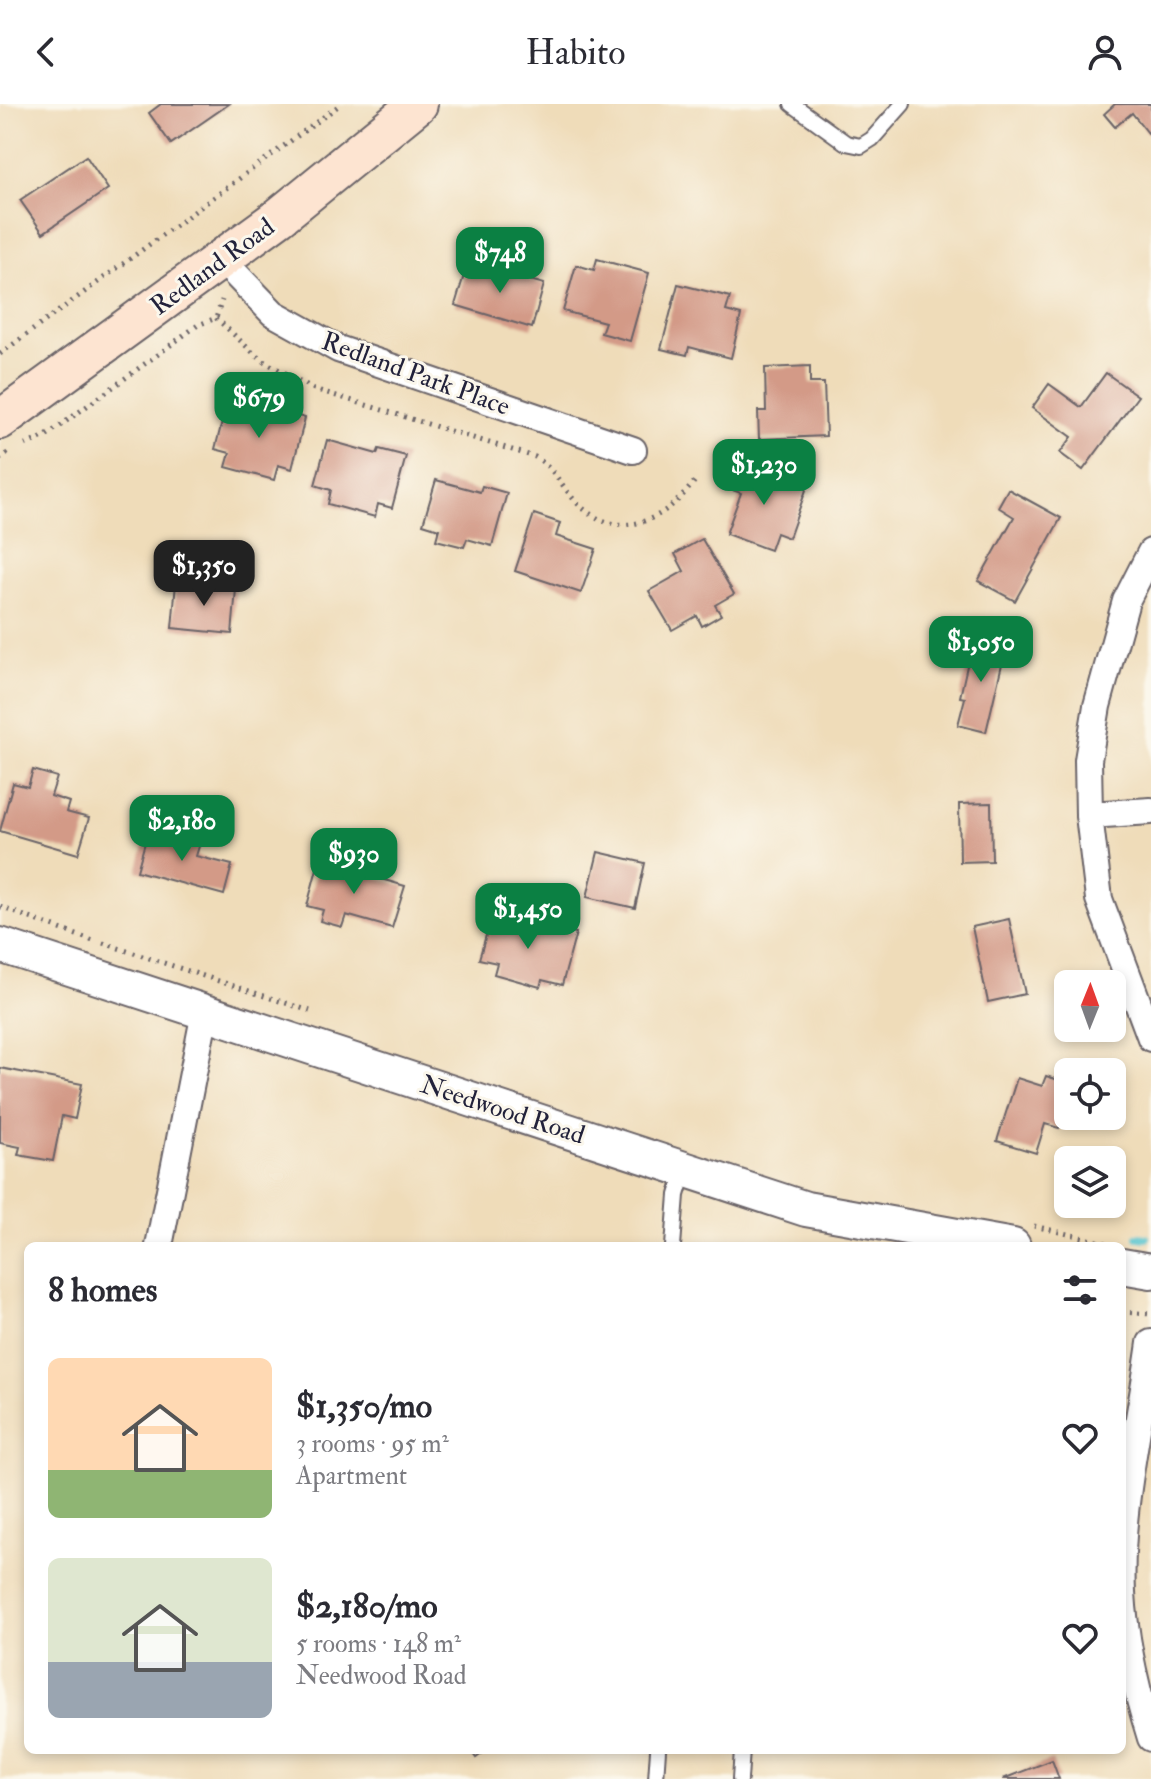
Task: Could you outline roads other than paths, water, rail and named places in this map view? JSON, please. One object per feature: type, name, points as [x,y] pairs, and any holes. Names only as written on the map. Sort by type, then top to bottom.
[{"type":"main road","name":"Redland Road","points":[[0,420],[231,269],[418,104]]},
{"type":"street","name":"Redland Park Place","points":[[231,269],[273,313],[338,349],[633,450]]},
{"type":"street","points":[[1151,552],[1126,601],[1097,706],[1088,760],[1089,815],[1099,899],[1151,1038]]},
{"type":"street","points":[[1089,815],[1151,811]]},
{"type":"street","name":"Needwood Road","points":[[0,945],[806,1209],[1017,1235]]},
{"type":"street","points":[[160,1242],[205,1012]]},
{"type":"street","points":[[1126,1259],[1151,1271]]},
{"type":"street","points":[[1126,1520],[1151,1343]]},
{"type":"street","points":[[1126,1626],[1132,1676],[1151,1738]]},
{"type":"lane","points":[[792,104],[846,143],[861,146],[872,139],[903,104]]},
{"type":"lane","points":[[673,1242],[677,1195],[685,1169]]},
{"type":"lane","points":[[656,1779],[658,1754]]},
{"type":"lane","points":[[740,1779],[742,1754]]},
{"type":"waterway","points":[[1138,1237],[1146,1238]]}]
